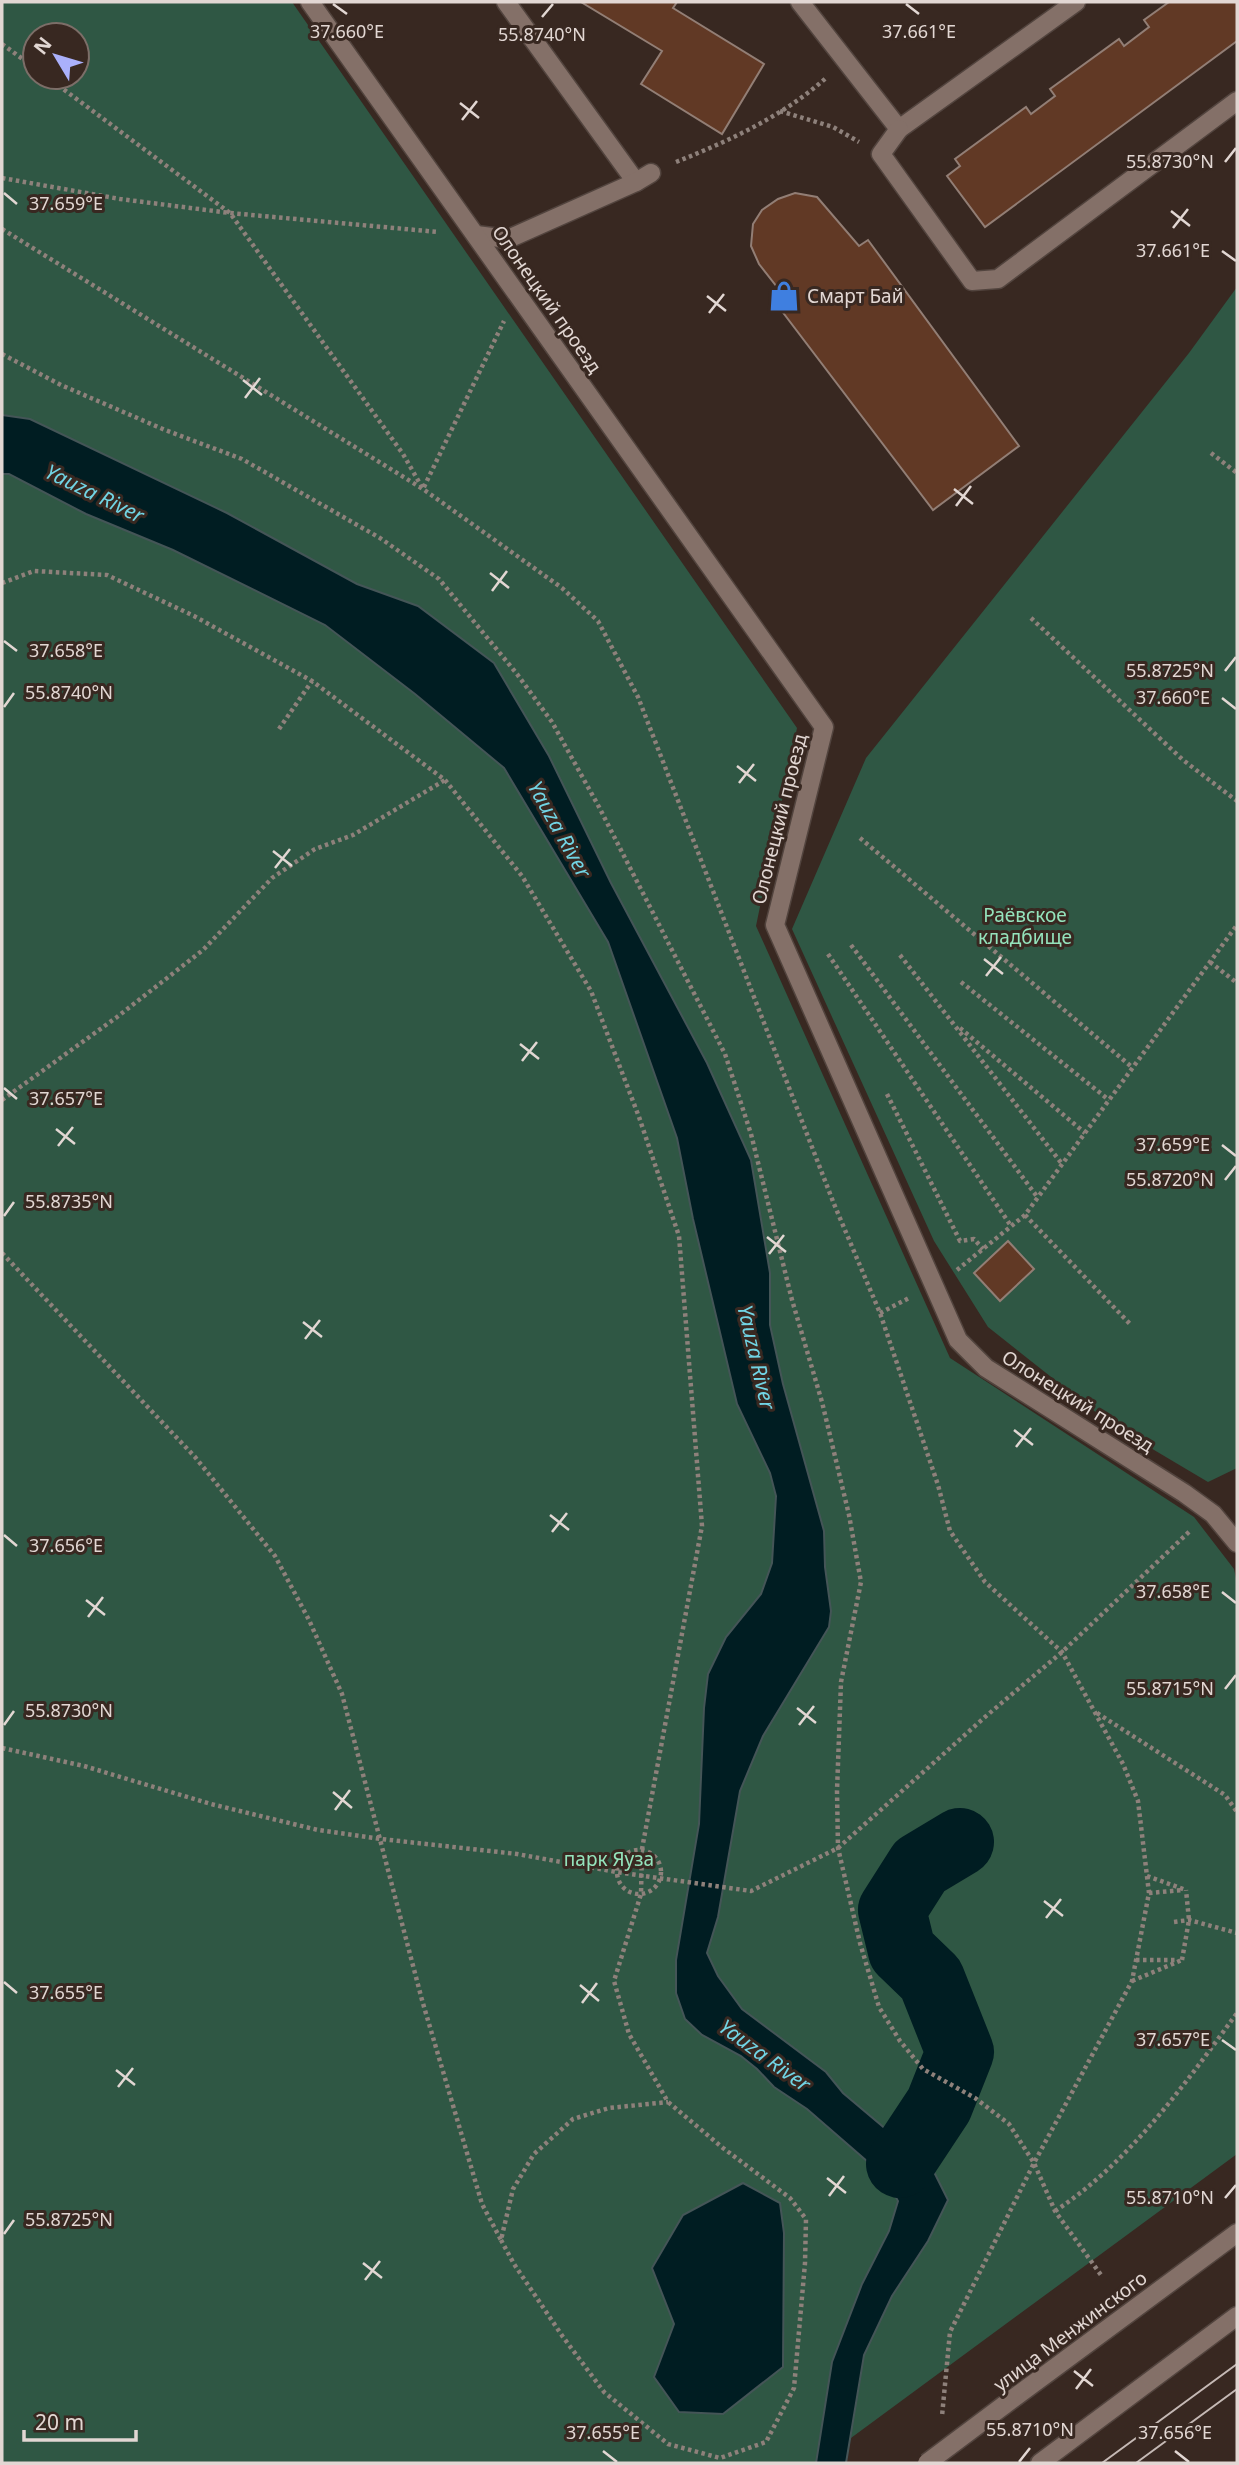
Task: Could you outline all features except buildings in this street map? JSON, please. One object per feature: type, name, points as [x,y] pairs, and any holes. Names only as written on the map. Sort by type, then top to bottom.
[{"type":"street","name":"Олонецкий проезд","points":[[310,2],[824,727],[775,925],[958,1340],[986,1368],[1213,1514],[1237,1543]]},
{"type":"street","points":[[476,235],[508,239],[643,177],[506,2]]},
{"type":"street","points":[[800,2],[899,129]]},
{"type":"street","points":[[1076,2],[899,129],[881,155],[972,281],[998,279],[1237,101]]},
{"type":"street","name":"улица Менжинского","points":[[927,2463],[1237,2233]]},
{"type":"street","points":[[1042,2462],[1237,2316]]},
{"type":"path","points":[[2,44],[21,58]]},
{"type":"path","points":[[643,177],[728,142],[808,94],[846,62]]},
{"type":"path","points":[[66,91],[230,213],[403,454],[423,489]]},
{"type":"path","points":[[779,111],[833,127],[881,155]]},
{"type":"path","points":[[2,178],[120,199],[230,213],[476,235]]},
{"type":"path","points":[[2,229],[423,489],[562,588],[598,621],[638,697],[834,1204],[880,1313],[938,1485],[950,1531],[985,1582],[1062,1653],[1123,1764],[1138,1801],[1149,1893],[1132,1981],[1034,2164],[950,2332],[941,2424]]},
{"type":"path","points":[[423,489],[517,293]]},
{"type":"path","points":[[2,354],[61,384],[165,430],[242,459],[380,538],[439,579],[508,664],[557,731],[599,807],[725,1054],[751,1134],[792,1300],[822,1402],[849,1515],[861,1583],[841,1682],[838,1848],[860,1943],[879,2007],[923,2069],[975,2098],[1009,2124],[1034,2164],[1055,2211],[1101,2275]]},
{"type":"path","points":[[1211,453],[1237,474]]},
{"type":"path","points":[[2,583],[34,570],[107,575],[194,616],[312,681],[445,780],[522,876],[590,991],[639,1117],[679,1236],[702,1526],[642,1849],[640,1894],[614,1982],[629,2034],[668,2102],[723,2148],[790,2198],[806,2218],[805,2263],[794,2388],[766,2442],[720,2458],[668,2444],[604,2392],[562,2337],[514,2264],[482,2204],[422,2000],[342,1694],[309,1620],[275,1556],[195,1457],[2,1253]]},
{"type":"path","points":[[1031,618],[1183,760],[1237,801]]},
{"type":"path","points":[[279,729],[312,681]]},
{"type":"path","points":[[2,1100],[204,950],[272,878],[315,849],[353,835],[445,780]]},
{"type":"path","points":[[860,838],[1133,1068]]},
{"type":"path","points":[[880,1313],[933,1286],[1025,1215],[1237,925]]},
{"type":"path","points":[[851,946],[1038,1198]]},
{"type":"path","points":[[828,954],[1011,1226]]},
{"type":"path","points":[[900,955],[1062,1164]]},
{"type":"path","points":[[1210,962],[1237,983]]},
{"type":"path","points":[[961,982],[1109,1100]]},
{"type":"path","points":[[951,1021],[1085,1133]]},
{"type":"path","points":[[887,1094],[960,1241],[974,1239],[983,1249]]},
{"type":"path","points":[[1025,1215],[1131,1325]]},
{"type":"path","points":[[2,1748],[84,1766],[211,1804],[318,1829],[517,1854],[616,1872],[751,1891],[838,1848],[985,1717],[1062,1653],[1198,1522]]},
{"type":"path","points":[[1096,1713],[1224,1795],[1237,1812]]},
{"type":"path","points":[[642,1849],[656,1856],[660,1862],[661,1877],[653,1889],[640,1894],[627,1891],[621,1886],[616,1872],[627,1853],[642,1849]]},
{"type":"path","points":[[1147,1876],[1186,1889]]},
{"type":"path","points":[[1149,1893],[1186,1889]]},
{"type":"path","points":[[1182,1959],[1189,1920],[1186,1889]]},
{"type":"path","points":[[1174,1923],[1189,1920],[1237,1933]]},
{"type":"path","points":[[1132,1981],[1182,1959]]},
{"type":"path","points":[[1136,1960],[1182,1959]]},
{"type":"path","points":[[1055,2211],[1099,2179],[1178,2093],[1237,2013]]},
{"type":"path","points":[[501,2240],[513,2189],[534,2154],[572,2119],[609,2108],[668,2102]]},
{"type":"green space","name":"парк Яуза","points":[[2,2],[292,2],[797,728],[756,926],[950,1358],[1194,1517],[1234,1569],[1237,1583],[1237,2154],[817,2463],[2,2463]]},
{"type":"green space","name":"Раёвское кладбище","points":[[1237,287],[1237,1468],[1208,1482],[1112,1425],[988,1327],[934,1241],[792,929],[866,758],[1189,353]]},
{"type":"water","name":"Yauza River","points":[[2,415],[30,419],[227,513],[357,584],[418,606],[494,663],[549,756],[611,883],[707,1063],[751,1160],[770,1273],[770,1325],[783,1384],[824,1531],[825,1567],[831,1611],[829,1627],[763,1736],[740,1791],[718,1917],[707,1953],[718,1976],[742,2009],[826,2072],[843,2093],[932,2168],[948,2200],[928,2241],[892,2296],[864,2355],[846,2463],[816,2463],[832,2362],[862,2284],[889,2231],[898,2201],[884,2176],[807,2109],[774,2087],[741,2056],[702,2035],[685,2019],[676,1993],[676,1960],[699,1824],[708,1674],[726,1637],[761,1594],[772,1563],[776,1496],[770,1473],[737,1404],[693,1219],[677,1138],[608,942],[504,768],[415,694],[325,625],[173,550],[86,514],[9,474],[2,474]]},
{"type":"water","points":[[743,2183],[780,2203],[784,2233],[783,2367],[723,2414],[679,2412],[654,2377],[674,2324],[652,2268],[683,2215]]},
{"type":"waterway","points":[[900,2164],[939,2105],[960,2052],[931,1979],[902,1951],[892,1910],[920,1866],[960,1842]]},
{"type":"tram line","points":[[1102,2463],[1237,2364]]},
{"type":"tram line","points":[[1136,2463],[1237,2389]]},
{"type":"place","name":"Смарт Бай","points":[[784,296]]}]
